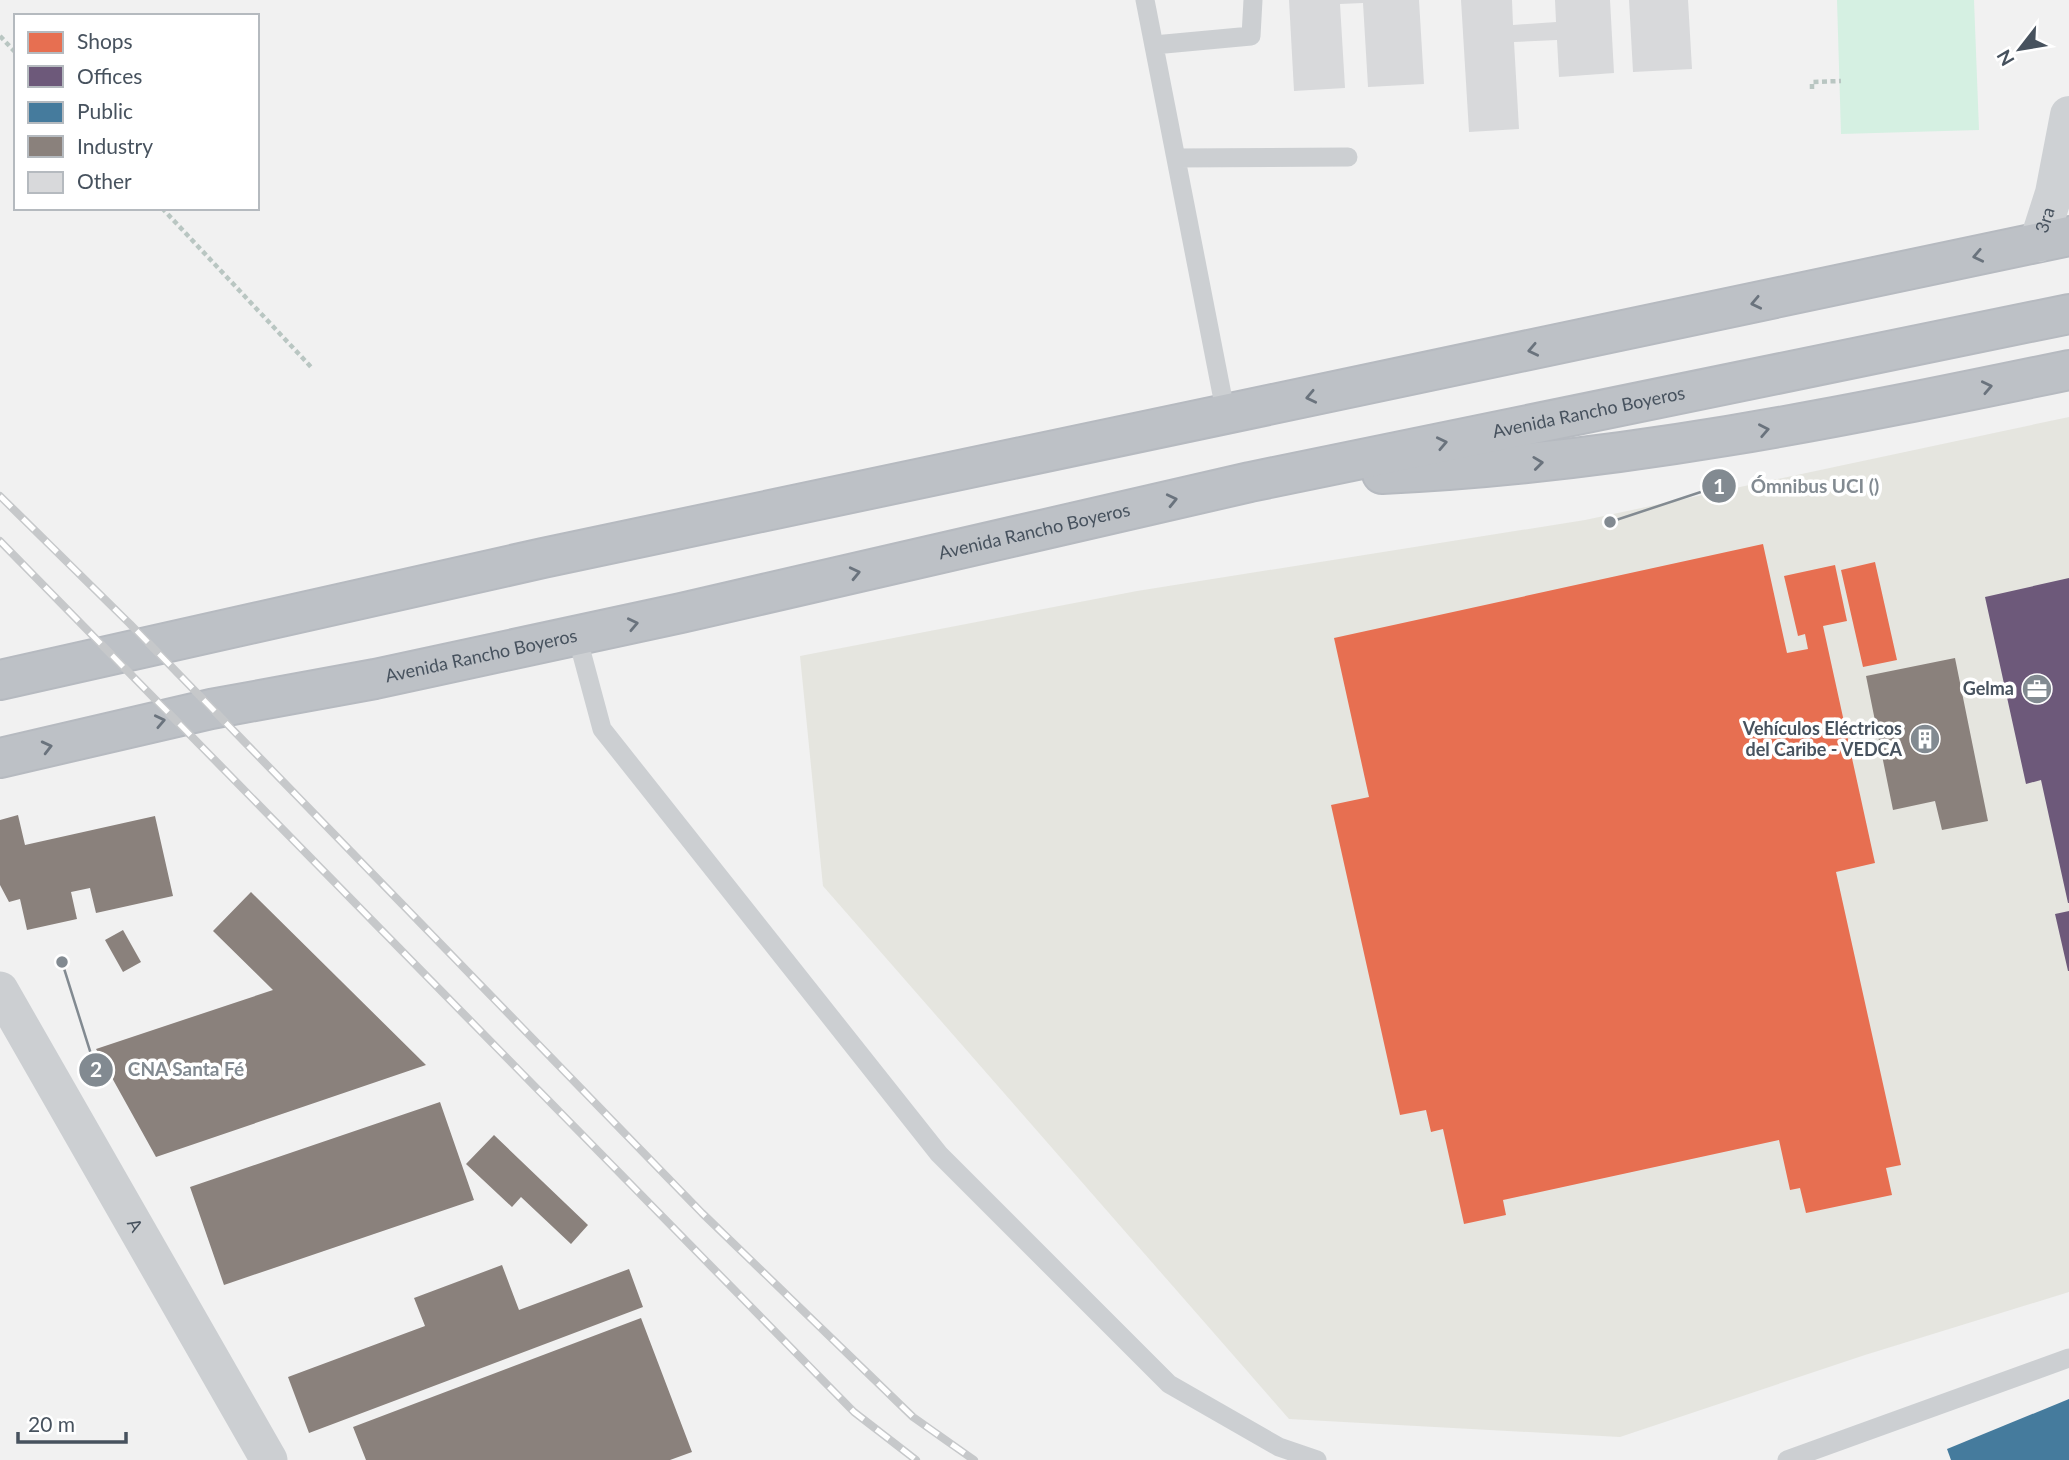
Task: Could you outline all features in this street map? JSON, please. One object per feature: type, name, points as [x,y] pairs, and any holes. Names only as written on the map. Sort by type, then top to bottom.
[{"type":"highway","points":[[0,680],[543,558],[2054,239]]},
{"type":"highway","name":"Avenida Rancho Boyeros","points":[[0,758],[211,709],[577,636],[1251,482],[2069,314]]},
{"type":"highway","points":[[1251,482],[1455,471],[1723,438],[2069,370]]},
{"type":"street","name":"3ra","points":[[2054,239],[2054,193],[2069,115]]},
{"type":"street","name":"A","points":[[0,990],[269,1460]]},
{"type":"lane","points":[[1145,0],[1226,415]]},
{"type":"lane","points":[[1154,45],[1251,36],[1253,0]]},
{"type":"lane","points":[[1176,158],[1348,157]]},
{"type":"lane","points":[[577,636],[602,729],[939,1154],[1169,1384],[1279,1447],[1317,1460]]},
{"type":"lane","points":[[1787,1460],[2069,1358]]},
{"type":"path","points":[[0,36],[14,51]]},
{"type":"path","points":[[1812,89],[1812,82],[1841,81]]},
{"type":"path","points":[[164,210],[312,368]]},
{"type":"shaded area","points":[[2069,417],[2069,1292],[1865,1355],[1620,1437],[1289,1419],[823,886],[800,656],[1137,591],[1585,520]]},
{"type":"green space","points":[[1837,0],[1974,0],[1979,130],[1841,134]]},
{"type":"building: Shops","points":[[1763,544],[1787,653],[1808,649],[1805,634],[1798,636],[1784,576],[1835,565],[1847,621],[1823,626],[1875,863],[1836,872],[1901,1165],[1886,1168],[1892,1195],[1806,1213],[1800,1188],[1790,1190],[1779,1140],[1503,1200],[1506,1215],[1464,1224],[1443,1129],[1431,1132],[1426,1110],[1400,1115],[1331,805],[1369,797],[1334,638]]},
{"type":"building: Shops","points":[[1875,562],[1897,660],[1863,667],[1841,570]]},
{"type":"building: Offices","name":"Gelma","points":[[2069,578],[2068,903],[2041,780],[2026,784],[1985,597]]},
{"type":"building: Offices","points":[[2069,911],[2069,971],[2068,971],[2055,914]]},
{"type":"building: Public","points":[[2069,1399],[2069,1460],[1951,1460],[1947,1449]]},
{"type":"building: Industry","name":"Vehículos Eléctricos del Caribe - VEDCA","points":[[1955,658],[1988,821],[1942,830],[1935,801],[1893,810],[1866,676]]},
{"type":"building: Industry","points":[[18,815],[25,845],[155,816],[173,896],[96,913],[90,888],[71,892],[77,919],[27,930],[20,899],[9,902],[0,885],[0,820]]},
{"type":"building: Industry","points":[[251,892],[426,1065],[156,1157],[96,1049],[273,990],[213,931]]},
{"type":"building: Industry","points":[[123,930],[141,962],[123,972],[105,940]]},
{"type":"building: Industry","points":[[440,1102],[474,1200],[224,1285],[190,1187]]},
{"type":"building: Industry","points":[[494,1135],[588,1225],[571,1244],[521,1197],[512,1207],[466,1164]]},
{"type":"building: Industry","points":[[502,1265],[519,1310],[629,1269],[643,1307],[309,1433],[288,1377],[425,1326],[414,1298]]},
{"type":"building: Industry","points":[[641,1318],[692,1452],[670,1460],[366,1460],[353,1427]]},
{"type":"building: Other","points":[[1289,0],[1419,0],[1424,84],[1368,87],[1363,3],[1340,4],[1345,88],[1294,91]]},
{"type":"building: Other","points":[[1461,0],[1512,0],[1513,25],[1556,22],[1555,0],[1610,0],[1614,73],[1559,77],[1557,40],[1514,42],[1519,129],[1469,132]]},
{"type":"building: Other","points":[[1629,0],[1688,0],[1692,69],[1633,72]]},
{"type":"railway","points":[[0,496],[130,624],[702,1213],[913,1417],[974,1460]]},
{"type":"railway","points":[[0,541],[854,1412],[916,1460]]},
{"type":"place","name":"Ómnibus UCI ()","points":[[1610,522]]},
{"type":"place","name":"Gelma","points":[[2037,689]]},
{"type":"place","name":"Vehículos Eléctricos del Caribe - VEDCA","points":[[1925,739]]},
{"type":"place","name":"CNA Santa Fé","points":[[62,962]]}]
